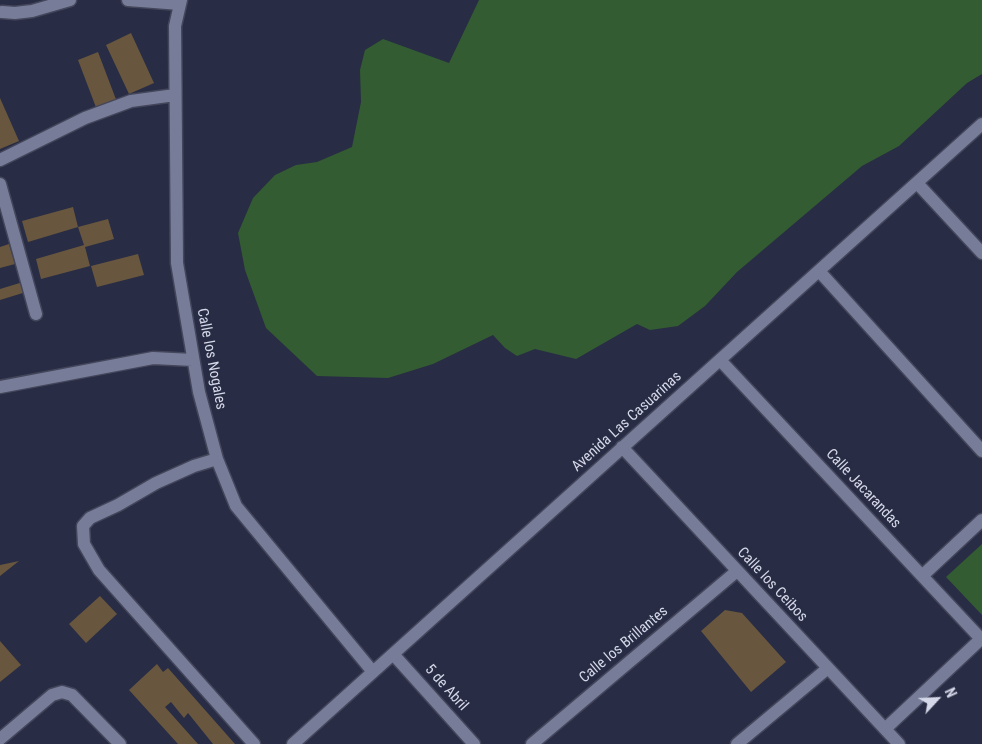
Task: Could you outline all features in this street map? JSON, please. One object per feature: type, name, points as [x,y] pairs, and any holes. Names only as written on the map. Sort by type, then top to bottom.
[{"type":"street","points":[[1,13],[9,0]]},
{"type":"street","points":[[1,13],[32,10],[70,0]]},
{"type":"street","points":[[128,0],[181,2]]},
{"type":"street","name":"Calle los Nogales","points":[[181,2],[175,26],[176,263],[199,392],[217,459],[236,506],[373,672]]},
{"type":"street","points":[[0,160],[16,150],[85,118],[131,101],[175,95]]},
{"type":"street","name":"Avenida Las Casuarinas","points":[[293,744],[982,124]]},
{"type":"street","points":[[917,182],[982,252]]},
{"type":"street","points":[[0,184],[36,314]]},
{"type":"street","points":[[819,271],[982,451]]},
{"type":"street","points":[[0,387],[153,358],[193,360]]},
{"type":"street","name":"Calle Jacarandas","points":[[720,360],[982,639]]},
{"type":"street","name":"Calle los Ceibos","points":[[622,447],[899,744]]},
{"type":"street","points":[[217,459],[194,466],[156,483],[118,505],[90,518],[83,526],[84,544],[99,570],[254,744]]},
{"type":"street","points":[[922,576],[982,520]]},
{"type":"street","name":"Calle los Brillantes","points":[[532,744],[737,571]]},
{"type":"street","points":[[885,729],[982,639]]},
{"type":"street","name":"5 de Abril","points":[[393,654],[474,744]]},
{"type":"street","points":[[737,744],[828,668]]},
{"type":"street","points":[[0,739],[52,695],[62,692],[72,696],[112,741]]},
{"type":"green space","points":[[479,0],[982,0],[982,74],[967,83],[899,146],[862,166],[737,272],[705,306],[678,326],[650,330],[637,324],[576,359],[535,349],[517,356],[505,348],[493,335],[433,364],[388,378],[317,376],[266,328],[245,270],[238,233],[253,198],[275,175],[296,165],[317,162],[352,147],[361,102],[360,70],[365,50],[383,39],[449,63]]},
{"type":"green space","points":[[982,544],[982,615],[946,577]]},
{"type":"building","points":[[131,33],[154,83],[129,94],[106,45]]},
{"type":"building","points":[[98,52],[117,102],[97,110],[78,60]]},
{"type":"building","points":[[0,98],[19,141],[0,149]]},
{"type":"building","points":[[73,207],[78,227],[28,242],[22,221]]},
{"type":"building","points":[[108,219],[114,239],[85,247],[90,266],[41,279],[36,259],[84,245],[78,227]]},
{"type":"building","points":[[9,244],[15,264],[0,268],[0,247]]},
{"type":"building","points":[[138,254],[144,275],[97,287],[91,266]]},
{"type":"building","points":[[23,282],[26,292],[0,300],[0,289]]},
{"type":"building","points":[[19,561],[0,576],[0,565]]},
{"type":"building","points":[[100,596],[117,614],[86,643],[69,624]]},
{"type":"building","points":[[725,610],[742,613],[786,662],[751,692],[701,631]]},
{"type":"building","points":[[0,641],[21,665],[0,682]]},
{"type":"building","points":[[157,664],[163,672],[168,668],[235,744],[213,744],[188,713],[184,718],[171,702],[165,707],[198,744],[178,744],[129,690]]}]
